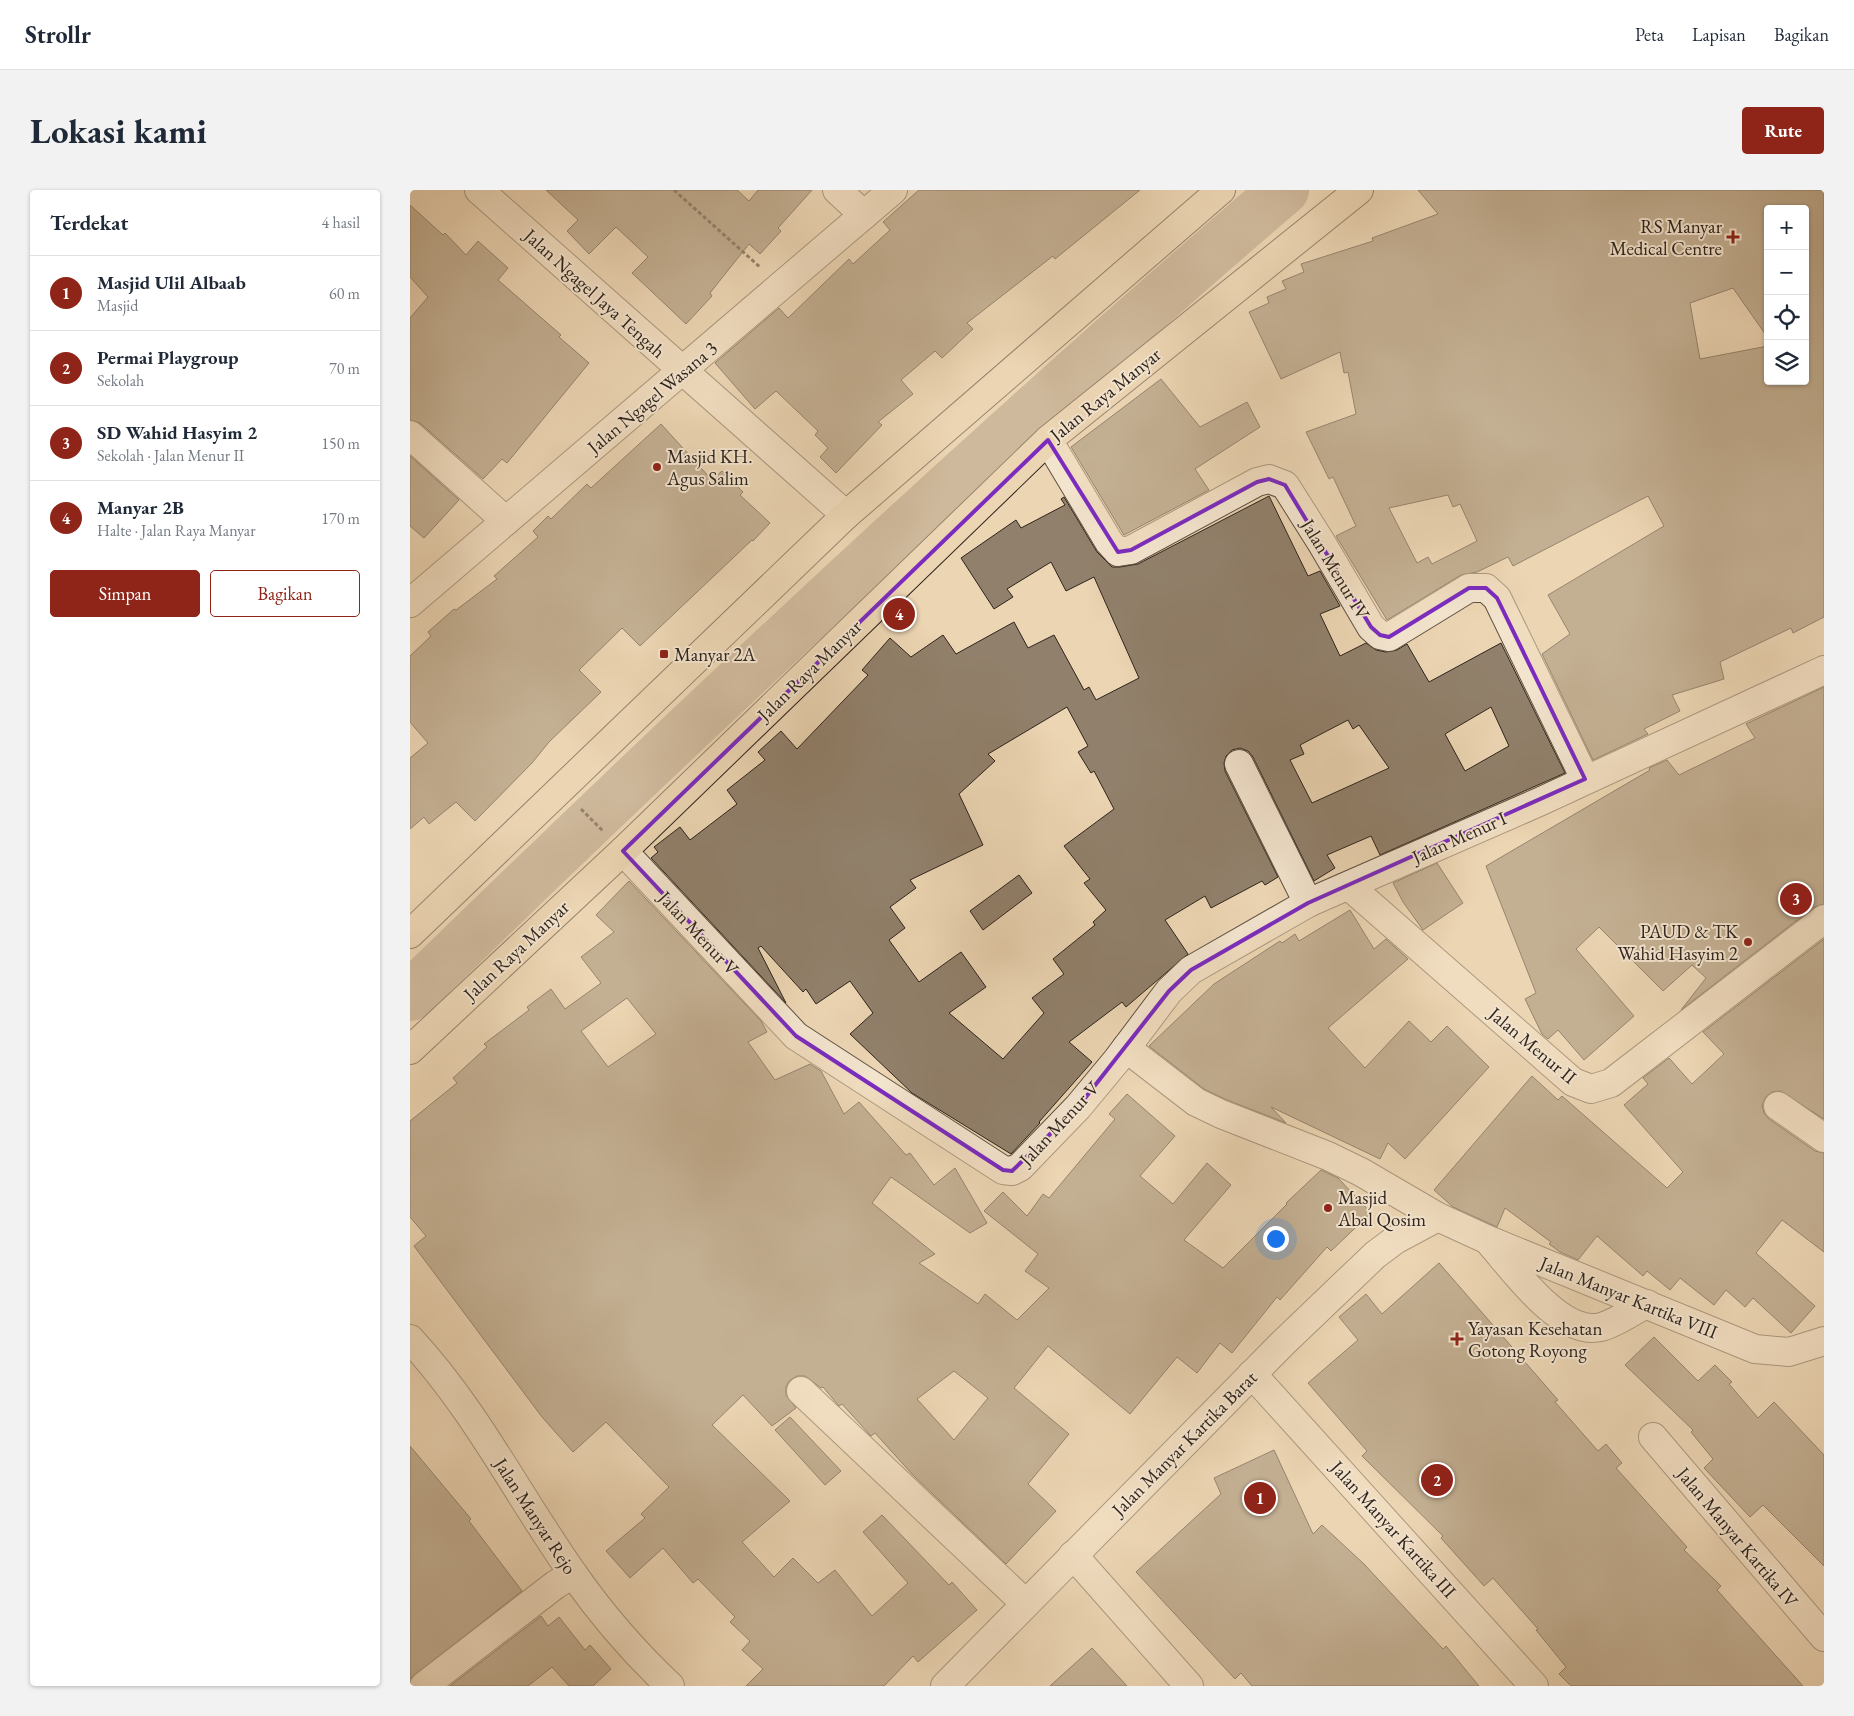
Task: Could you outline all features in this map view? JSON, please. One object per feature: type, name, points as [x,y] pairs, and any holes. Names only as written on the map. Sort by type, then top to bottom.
[{"type":"main road","points":[[410,934],[846,515],[1221,190]]},
{"type":"main road","name":"Jalan Raya Manyar","points":[[410,1050],[616,844],[1048,440],[1359,190]]},
{"type":"street","name":"Jalan Ngagel Jaya Tengah","points":[[479,190],[846,515]]},
{"type":"street","points":[[837,190],[864,215]]},
{"type":"street","name":"Jalan Ngagel Wasana 3","points":[[410,603],[894,190]]},
{"type":"street","points":[[410,435],[506,521]]},
{"type":"street","name":"Jalan Menur IV","points":[[1048,440],[1108,542],[1118,552],[1131,550],[1257,482],[1269,479],[1285,485],[1371,627],[1380,635],[1389,637],[1469,588],[1486,588],[1497,598],[1585,779]]},
{"type":"street","name":"Jalan Menur I","points":[[1126,1048],[1169,992],[1191,970],[1308,903],[1539,802],[1585,779],[1824,670]]},
{"type":"street","points":[[1239,764],[1308,903]]},
{"type":"street","name":"Jalan Menur V","points":[[616,844],[796,1036],[1003,1170],[1012,1171],[1020,1166],[1078,1107],[1126,1048]]},
{"type":"street","name":"Jalan Menur II","points":[[1349,886],[1573,1082],[1591,1089],[1611,1083],[1824,919]]},
{"type":"street","points":[[1126,1048],[1196,1102],[1353,1168],[1438,1217]]},
{"type":"street","points":[[1778,1106],[1824,1138]]},
{"type":"street","name":"Jalan Manyar Kartika VIII","points":[[1438,1217],[1486,1239],[1755,1349],[1789,1352],[1824,1341]]},
{"type":"street","name":"Jalan Manyar Kartika Barat","points":[[945,1686],[1025,1602],[1252,1374],[1375,1255],[1395,1240],[1438,1217]]},
{"type":"street","points":[[1486,1239],[1546,1304],[1564,1319],[1581,1326],[1600,1327],[1647,1304]]},
{"type":"street","name":"Jalan Manyar Rejo","points":[[410,1339],[458,1395],[573,1574],[634,1650],[670,1686]]},
{"type":"street","name":"Jalan Manyar Kartika III","points":[[1252,1374],[1534,1686]]},
{"type":"street","points":[[801,1391],[1025,1602]]},
{"type":"street","name":"Jalan Manyar Kartika IV","points":[[1653,1437],[1824,1638]]},
{"type":"street","points":[[1073,1555],[1188,1686]]},
{"type":"street","points":[[424,1686],[554,1586],[573,1574]]},
{"type":"path","points":[[674,190],[781,286]]},
{"type":"path","points":[[580,808],[616,844]]},
{"type":"highlighted area","points":[[1048,440],[1118,552],[1131,550],[1257,482],[1269,479],[1285,485],[1371,627],[1380,635],[1389,637],[1469,588],[1486,588],[1497,598],[1585,779],[1308,903],[1191,970],[1169,991],[1078,1107],[1012,1171],[1003,1170],[796,1036],[623,851]]},
{"type":"building","points":[[546,190],[737,190],[749,201],[758,190],[812,190],[778,228],[781,231],[760,254],[749,244],[710,293],[712,296],[686,324],[632,273],[648,257],[616,227],[589,254],[567,231],[578,220]]},
{"type":"building","points":[[919,190],[1140,190],[1055,259],[1053,256],[967,323],[973,329],[942,358],[935,351],[901,380],[913,394],[878,422],[882,425],[836,473],[820,457],[828,448],[815,435],[818,431],[776,391],[755,409],[715,363],[779,308],[788,318],[849,259],[853,264],[890,230],[883,222]]},
{"type":"building","points":[[1418,190],[1824,190],[1824,617],[1793,633],[1791,628],[1720,662],[1724,679],[1672,695],[1680,711],[1644,729],[1648,734],[1593,760],[1542,654],[1570,634],[1548,595],[1664,526],[1648,496],[1513,566],[1508,557],[1477,572],[1461,575],[1387,620],[1336,536],[1356,526],[1333,477],[1329,479],[1306,432],[1356,414],[1348,372],[1344,373],[1340,352],[1281,379],[1249,312],[1269,303],[1267,297],[1286,289],[1282,281],[1304,272],[1301,264],[1373,241],[1372,238],[1438,214]],"holes":[[[1448,495],[1453,507],[1460,504],[1477,541],[1432,564],[1428,557],[1417,563],[1389,508]]]},
{"type":"building","points":[[410,205],[443,235],[445,233],[466,255],[478,241],[508,268],[498,280],[561,335],[559,337],[589,363],[507,463],[502,459],[483,479],[420,423],[410,420],[410,318],[428,297],[410,277]]},
{"type":"building","points":[[1161,379],[1200,427],[1247,402],[1260,427],[1195,469],[1209,490],[1124,535],[1071,447]]},
{"type":"building","points":[[661,424],[712,480],[722,471],[743,492],[740,495],[770,523],[640,646],[622,628],[579,670],[601,692],[549,742],[532,763],[475,821],[456,802],[429,824],[424,817],[410,829],[410,758],[428,743],[410,722],[410,656],[431,636],[428,632],[454,609],[456,610],[497,579],[494,576],[538,537],[533,531],[548,516],[551,519],[587,484],[591,488]]},
{"type":"building","points":[[410,456],[459,500],[424,538],[410,526]]},
{"type":"building","points":[[1269,496],[1308,576],[1320,571],[1340,606],[1320,614],[1340,656],[1366,643],[1376,650],[1386,652],[1397,650],[1407,644],[1429,682],[1501,643],[1565,773],[1380,855],[1371,836],[1327,855],[1335,868],[1314,881],[1253,757],[1248,751],[1240,748],[1232,750],[1226,756],[1224,763],[1225,771],[1278,877],[1265,885],[1262,881],[1211,908],[1205,896],[1165,920],[1188,954],[1126,1007],[1122,1002],[1069,1042],[1092,1062],[1011,1154],[912,1093],[850,1034],[873,1013],[850,981],[816,1004],[806,989],[803,992],[761,946],[758,948],[786,1003],[651,858],[658,852],[654,847],[680,827],[690,840],[737,804],[727,790],[765,760],[758,752],[781,731],[797,749],[868,675],[862,670],[890,638],[911,657],[943,635],[956,654],[1014,622],[1028,648],[1054,635],[1084,690],[1089,687],[1096,700],[1139,678],[1094,577],[1066,591],[1051,562],[1007,589],[1013,597],[994,609],[961,558],[1016,520],[1021,528],[1065,505],[1061,499],[1064,497],[1097,552],[1112,567],[1138,564]],"holes":[[[1067,707],[1088,746],[1078,752],[1091,773],[1094,771],[1114,809],[1064,846],[1090,879],[1084,883],[1106,910],[1093,922],[1095,925],[1053,959],[1064,974],[1032,998],[1044,1013],[1003,1059],[949,1013],[986,987],[961,952],[919,982],[889,940],[905,928],[890,907],[916,888],[910,880],[983,845],[959,794],[995,761],[988,754]],[[1491,707],[1509,746],[1465,771],[1445,734]],[[1348,720],[1353,729],[1359,725],[1389,768],[1312,803],[1290,760],[1304,754],[1300,745]]]},
{"type":"building","points":[[1824,687],[1824,904],[1814,907],[1681,1010],[1706,978],[1692,965],[1663,991],[1599,927],[1576,949],[1634,1016],[1584,1060],[1558,1030],[1548,1039],[1542,1034],[1525,999],[1536,993],[1486,866],[1650,770],[1649,768],[1667,760],[1679,775],[1755,738],[1746,724]]},
{"type":"building","points":[[1437,863],[1463,903],[1423,930],[1403,902],[1393,883]]},
{"type":"building","points":[[1019,875],[1032,893],[983,930],[970,911]]},
{"type":"building","points":[[629,881],[761,1021],[767,1032],[748,1042],[775,1080],[810,1064],[821,1071],[844,1114],[859,1102],[906,1155],[910,1153],[934,1185],[955,1168],[987,1223],[970,1233],[891,1177],[872,1203],[935,1254],[919,1263],[978,1304],[985,1294],[1017,1320],[1049,1288],[1025,1271],[1038,1254],[984,1211],[1003,1192],[1027,1216],[1043,1194],[1049,1198],[1115,1119],[1109,1114],[1127,1094],[1175,1136],[1140,1176],[1173,1204],[1207,1163],[1231,1185],[1184,1240],[1223,1268],[1321,1170],[1338,1178],[1371,1213],[1331,1251],[1327,1247],[1280,1300],[1277,1297],[1232,1353],[1220,1343],[1197,1373],[1177,1357],[1130,1414],[1048,1346],[1014,1388],[1069,1434],[1028,1484],[1056,1511],[1006,1564],[912,1474],[875,1433],[871,1436],[842,1404],[839,1406],[823,1387],[821,1388],[805,1376],[797,1376],[789,1381],[786,1387],[786,1395],[796,1408],[772,1426],[743,1395],[712,1425],[790,1501],[742,1542],[774,1577],[793,1558],[818,1583],[835,1570],[872,1616],[908,1583],[863,1532],[882,1515],[949,1585],[952,1582],[977,1610],[918,1662],[913,1656],[884,1686],[746,1686],[763,1669],[742,1650],[750,1641],[730,1622],[735,1617],[698,1579],[693,1583],[663,1548],[630,1578],[606,1551],[645,1518],[641,1514],[669,1487],[606,1422],[573,1452],[542,1417],[414,1246],[426,1236],[410,1217],[410,1121],[457,1083],[453,1078],[487,1047],[484,1044],[529,1010],[527,1007],[551,989],[565,1009],[601,983],[581,957],[614,932],[596,915]],"holes":[[[627,998],[656,1034],[608,1067],[581,1031]],[[954,1371],[988,1398],[954,1440],[917,1399]]]},
{"type":"building","points":[[1350,910],[1374,949],[1386,939],[1408,959],[1328,1028],[1365,1068],[1409,1021],[1431,1042],[1447,1026],[1489,1067],[1405,1159],[1388,1143],[1380,1159],[1271,1107],[1286,1123],[1227,1100],[1204,1089],[1149,1046],[1214,984],[1280,941],[1282,943],[1295,934],[1299,941]]},
{"type":"building","points":[[1824,939],[1824,1119],[1780,1091],[1772,1092],[1766,1097],[1762,1105],[1764,1113],[1769,1119],[1815,1151],[1824,1153],[1824,1252],[1782,1220],[1756,1253],[1815,1306],[1791,1333],[1753,1298],[1745,1307],[1726,1290],[1714,1305],[1680,1278],[1670,1290],[1647,1271],[1643,1276],[1597,1236],[1578,1260],[1560,1252],[1549,1244],[1551,1242],[1505,1208],[1497,1227],[1453,1207],[1434,1190],[1532,1076],[1558,1100],[1562,1096],[1667,1188],[1683,1172],[1624,1105],[1648,1084],[1643,1078],[1669,1058],[1692,1084],[1724,1054],[1703,1032]]},
{"type":"building","points":[[1439,1263],[1558,1400],[1555,1402],[1598,1451],[1606,1444],[1622,1463],[1616,1468],[1687,1547],[1684,1550],[1721,1586],[1717,1590],[1803,1686],[1571,1686],[1559,1674],[1566,1667],[1536,1630],[1538,1629],[1493,1578],[1484,1586],[1441,1538],[1443,1536],[1362,1456],[1367,1451],[1308,1383],[1358,1340],[1339,1317],[1366,1294],[1382,1314]]},
{"type":"building","points":[[1654,1337],[1698,1381],[1715,1365],[1732,1382],[1729,1384],[1758,1418],[1774,1402],[1824,1455],[1824,1566],[1763,1505],[1750,1517],[1704,1468],[1713,1459],[1691,1432],[1693,1430],[1625,1365]]},
{"type":"building","points":[[790,1417],[841,1471],[825,1485],[775,1430]]},
{"type":"building","points":[[410,1446],[471,1519],[469,1521],[522,1591],[410,1679]]},
{"type":"building","points":[[1274,1450],[1313,1534],[1322,1525],[1364,1564],[1443,1649],[1446,1646],[1479,1686],[1252,1686],[1241,1673],[1235,1679],[1136,1572],[1221,1494],[1214,1478]]},
{"type":"building","points":[[541,1616],[548,1626],[559,1617],[585,1650],[590,1645],[611,1669],[593,1686],[569,1686],[552,1667],[528,1686],[450,1686]]},
{"type":"building","points":[[1092,1648],[1127,1686],[1050,1686]]},
{"type":"waterway","points":[[410,996],[624,789],[950,485],[1284,190]]},
{"type":"place","name":"RS Manyar Medical Centre","points":[[1733,237]]},
{"type":"place","name":"Masjid KH. Agus Salim","points":[[657,467]]},
{"type":"place","name":"Manyar 2B","points":[[899,614]]},
{"type":"place","name":"Manyar 2A","points":[[664,654]]},
{"type":"place","name":"SD Wahid Hasyim 2","points":[[1796,899]]},
{"type":"place","name":"PAUD & TK Wahid Hasyim 2","points":[[1748,942]]},
{"type":"place","name":"Masjid Abal Qosim","points":[[1328,1208]]},
{"type":"place","name":"Yayasan Kesehatan Gotong Royong","points":[[1457,1339]]},
{"type":"place","name":"Permai Playgroup","points":[[1437,1480]]},
{"type":"place","name":"Masjid Ulil Albaab","points":[[1260,1498]]}]
